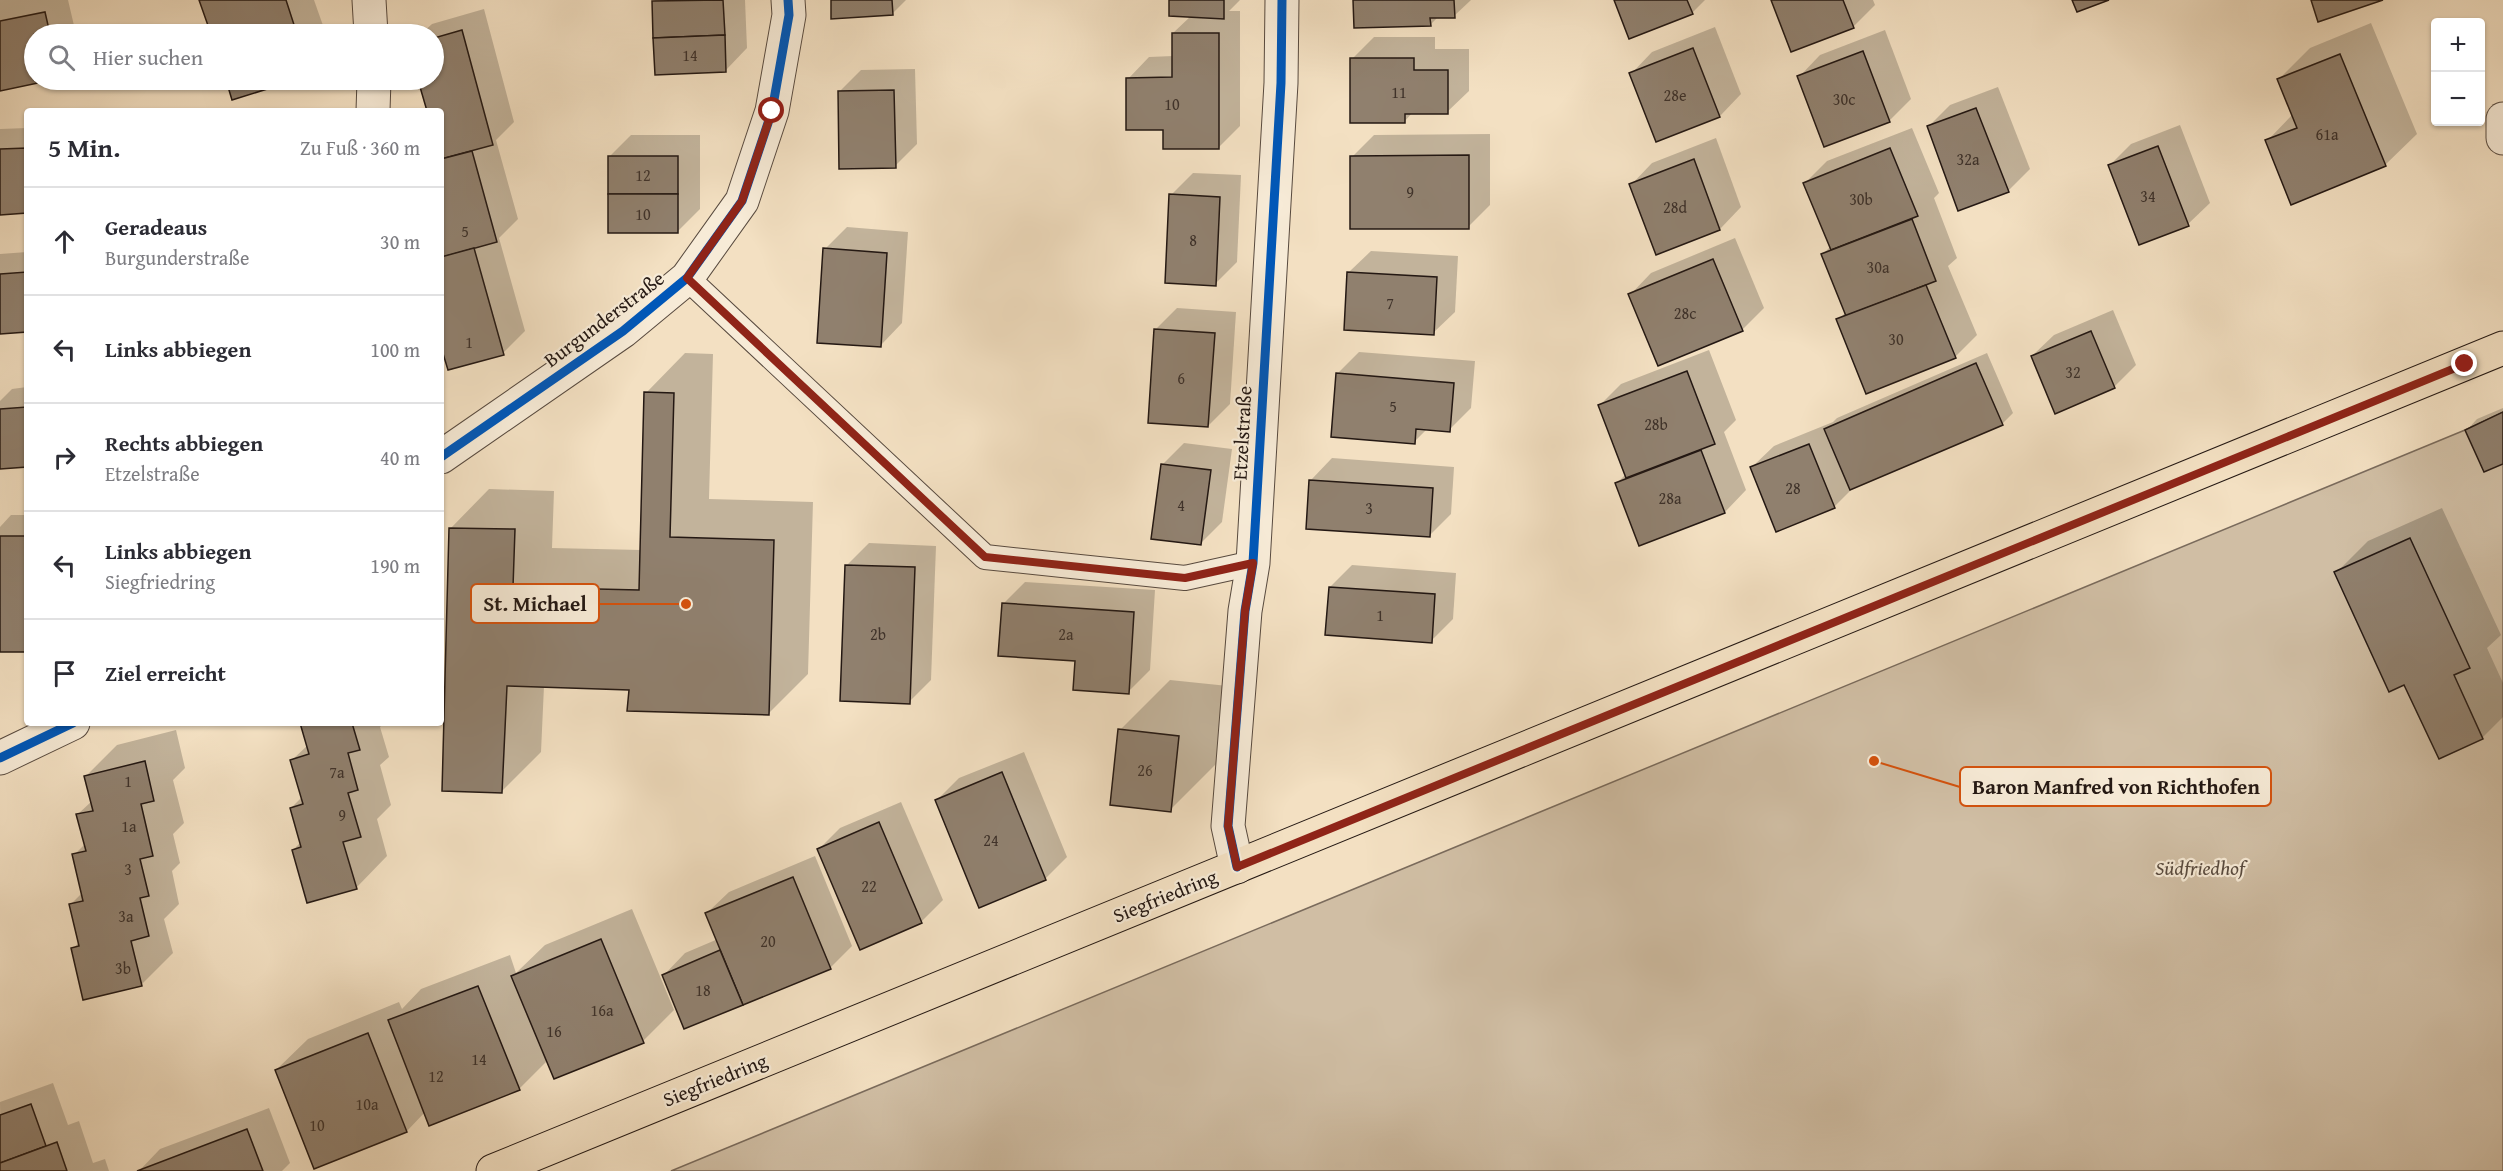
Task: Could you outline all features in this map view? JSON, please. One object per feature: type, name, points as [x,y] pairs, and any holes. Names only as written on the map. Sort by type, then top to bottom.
[{"type":"main road","name":"Siegfriedring","points":[[493,1171],[2503,348]]},
{"type":"street","points":[[369,0],[370,24]]},
{"type":"street","name":"Burgunderstraße","points":[[444,455],[623,331],[687,278],[742,201],[772,111],[789,15],[788,0]]},
{"type":"street","name":"Etzelstraße","points":[[1237,867],[1228,826],[1245,611],[1253,563],[1281,83],[1282,0]]},
{"type":"street","points":[[373,108],[374,90]]},
{"type":"street","points":[[2503,119],[2503,138]]},
{"type":"street","points":[[0,758],[67,726]]},
{"type":"lane","points":[[687,278],[985,557],[1185,578],[1253,563]]},
{"type":"green space","name":"Südfriedhof","points":[[2503,412],[2503,1171],[671,1171],[2465,430]]},
{"type":"building","points":[[199,0],[286,0],[294,24],[207,24]]},
{"type":"building","points":[[723,0],[725,35],[653,38],[652,1]]},
{"type":"building","points":[[831,0],[892,0],[893,15],[831,19]]},
{"type":"building","points":[[1169,0],[1224,0],[1224,19],[1169,16]]},
{"type":"building","points":[[1353,0],[1454,0],[1455,18],[1430,18],[1431,26],[1354,28]]},
{"type":"building","points":[[1614,0],[1687,0],[1693,14],[1629,39]]},
{"type":"building","points":[[1771,0],[1843,0],[1854,28],[1791,52]]},
{"type":"building","points":[[2072,0],[2109,0],[2077,12]]},
{"type":"building","points":[[2311,0],[2383,0],[2318,22]]},
{"type":"building","points":[[45,12],[48,24],[24,24],[24,86],[0,91],[0,21]]},
{"type":"building","points":[[462,30],[493,145],[444,158],[444,108],[426,108],[421,90],[444,90],[444,35]]},
{"type":"building","points":[[1172,33],[1219,33],[1219,149],[1163,149],[1163,130],[1126,130],[1126,78],[1172,77]]},
{"type":"building","points":[[725,35],[726,72],[655,75],[653,38]]},
{"type":"building","points":[[1693,48],[1720,117],[1656,142],[1629,73]]},
{"type":"building","points":[[1863,51],[1890,122],[1824,147],[1797,76]]},
{"type":"building","points":[[2340,54],[2386,166],[2291,205],[2265,140],[2297,128],[2277,79]]},
{"type":"building","points":[[1350,58],[1414,58],[1414,70],[1448,70],[1448,114],[1405,114],[1405,123],[1350,123]]},
{"type":"building","points":[[229,90],[264,90],[232,100]]},
{"type":"building","points":[[894,90],[896,168],[839,169],[838,91]]},
{"type":"building","points":[[1976,108],[2009,192],[1958,211],[1927,126]]},
{"type":"building","points":[[2158,146],[2189,226],[2139,245],[2108,165]]},
{"type":"building","points":[[24,148],[24,213],[0,215],[0,149]]},
{"type":"building","points":[[1890,148],[1918,216],[1831,250],[1803,183]]},
{"type":"building","points":[[472,151],[497,242],[444,257],[444,158]]},
{"type":"building","points":[[1469,155],[1469,229],[1350,229],[1350,156]]},
{"type":"building","points":[[608,156],[678,156],[678,194],[608,194]]},
{"type":"building","points":[[1694,159],[1720,230],[1656,255],[1629,184]]},
{"type":"building","points":[[608,194],[678,194],[678,233],[608,233]]},
{"type":"building","points":[[1169,194],[1220,197],[1216,286],[1165,283]]},
{"type":"building","points":[[1912,219],[1936,281],[1846,316],[1821,254]]},
{"type":"building","points":[[474,248],[504,355],[448,370],[444,357],[444,256]]},
{"type":"building","points":[[823,248],[887,253],[881,347],[817,343]]},
{"type":"building","points":[[1713,259],[1743,331],[1658,366],[1628,294]]},
{"type":"building","points":[[24,272],[24,332],[0,334],[0,274]]},
{"type":"building","points":[[1347,272],[1437,277],[1434,335],[1344,330]]},
{"type":"building","points":[[1926,285],[1956,358],[1866,394],[1836,319]]},
{"type":"building","points":[[1154,329],[1215,333],[1208,427],[1148,423]]},
{"type":"building","points":[[2091,331],[2115,388],[2055,414],[2031,356]]},
{"type":"building","points":[[1976,363],[2003,425],[1850,490],[1824,429]]},
{"type":"building","points":[[1687,371],[1715,444],[1626,478],[1598,405]]},
{"type":"building","points":[[1336,373],[1454,383],[1450,432],[1416,429],[1415,444],[1331,437]]},
{"type":"building","points":[[644,392],[674,393],[670,537],[774,540],[769,715],[627,711],[629,690],[507,686],[502,793],[442,791],[449,528],[515,529],[513,587],[639,590]]},
{"type":"building","points":[[24,407],[24,467],[0,469],[0,409]]},
{"type":"building","points":[[2503,412],[2503,464],[2484,472],[2465,430]]},
{"type":"building","points":[[1809,444],[1835,508],[1776,532],[1750,467]]},
{"type":"building","points":[[1701,450],[1725,513],[1639,546],[1615,483]]},
{"type":"building","points":[[1161,464],[1211,470],[1201,545],[1151,539]]},
{"type":"building","points":[[1309,480],[1433,488],[1430,537],[1306,529]]},
{"type":"building","points":[[0,536],[24,536],[24,652],[0,652]]},
{"type":"building","points":[[2410,538],[2470,668],[2454,675],[2483,739],[2439,759],[2404,685],[2389,692],[2334,572]]},
{"type":"building","points":[[845,565],[915,567],[910,704],[840,701]]},
{"type":"building","points":[[1329,587],[1435,594],[1432,643],[1325,635]]},
{"type":"building","points":[[1002,603],[1134,612],[1129,694],[1073,690],[1075,661],[998,656]]},
{"type":"building","points":[[301,726],[353,726],[360,750],[348,753],[358,790],[348,793],[361,837],[343,842],[357,889],[307,903],[292,850],[301,847],[290,808],[303,804],[290,760],[309,754]]},
{"type":"building","points":[[1118,729],[1179,736],[1171,812],[1110,805]]},
{"type":"building","points":[[145,761],[154,801],[141,804],[153,856],[140,859],[149,896],[140,898],[149,936],[131,941],[142,986],[83,1000],[71,948],[79,946],[69,904],[83,901],[72,854],[86,851],[76,814],[93,811],[84,776]]},
{"type":"building","points":[[1002,772],[1046,880],[979,908],[935,800]]},
{"type":"building","points":[[879,822],[922,923],[860,950],[817,849]]},
{"type":"building","points":[[793,877],[831,969],[743,1005],[705,913]]},
{"type":"building","points":[[601,939],[644,1043],[554,1079],[511,976]]},
{"type":"building","points":[[720,950],[743,1005],[684,1029],[662,975]]},
{"type":"building","points":[[478,986],[520,1090],[429,1126],[388,1020]]},
{"type":"building","points":[[368,1033],[407,1132],[314,1169],[275,1070]]},
{"type":"building","points":[[31,1104],[46,1146],[0,1163],[0,1115]]},
{"type":"building","points":[[247,1129],[263,1171],[137,1171]]},
{"type":"building","points":[[57,1142],[67,1171],[0,1171],[0,1163]]},
{"type":"cycle path","points":[[444,455],[623,331],[687,278],[742,201],[772,111],[789,15],[788,0]]},
{"type":"cycle path","points":[[1237,867],[1228,826],[1245,611],[1253,563],[1281,83],[1282,0]]},
{"type":"cycle path","points":[[0,758],[67,726]]},
{"type":"place","name":"St. Michael","points":[[686,604]]},
{"type":"place","name":"Baron Manfred von Richthofen","points":[[1874,761]]},
{"type":"route","points":[[772,111],[742,201],[687,278],[985,557],[1185,578],[1253,563],[1245,611],[1228,826],[1237,867],[2465,364]]}]
